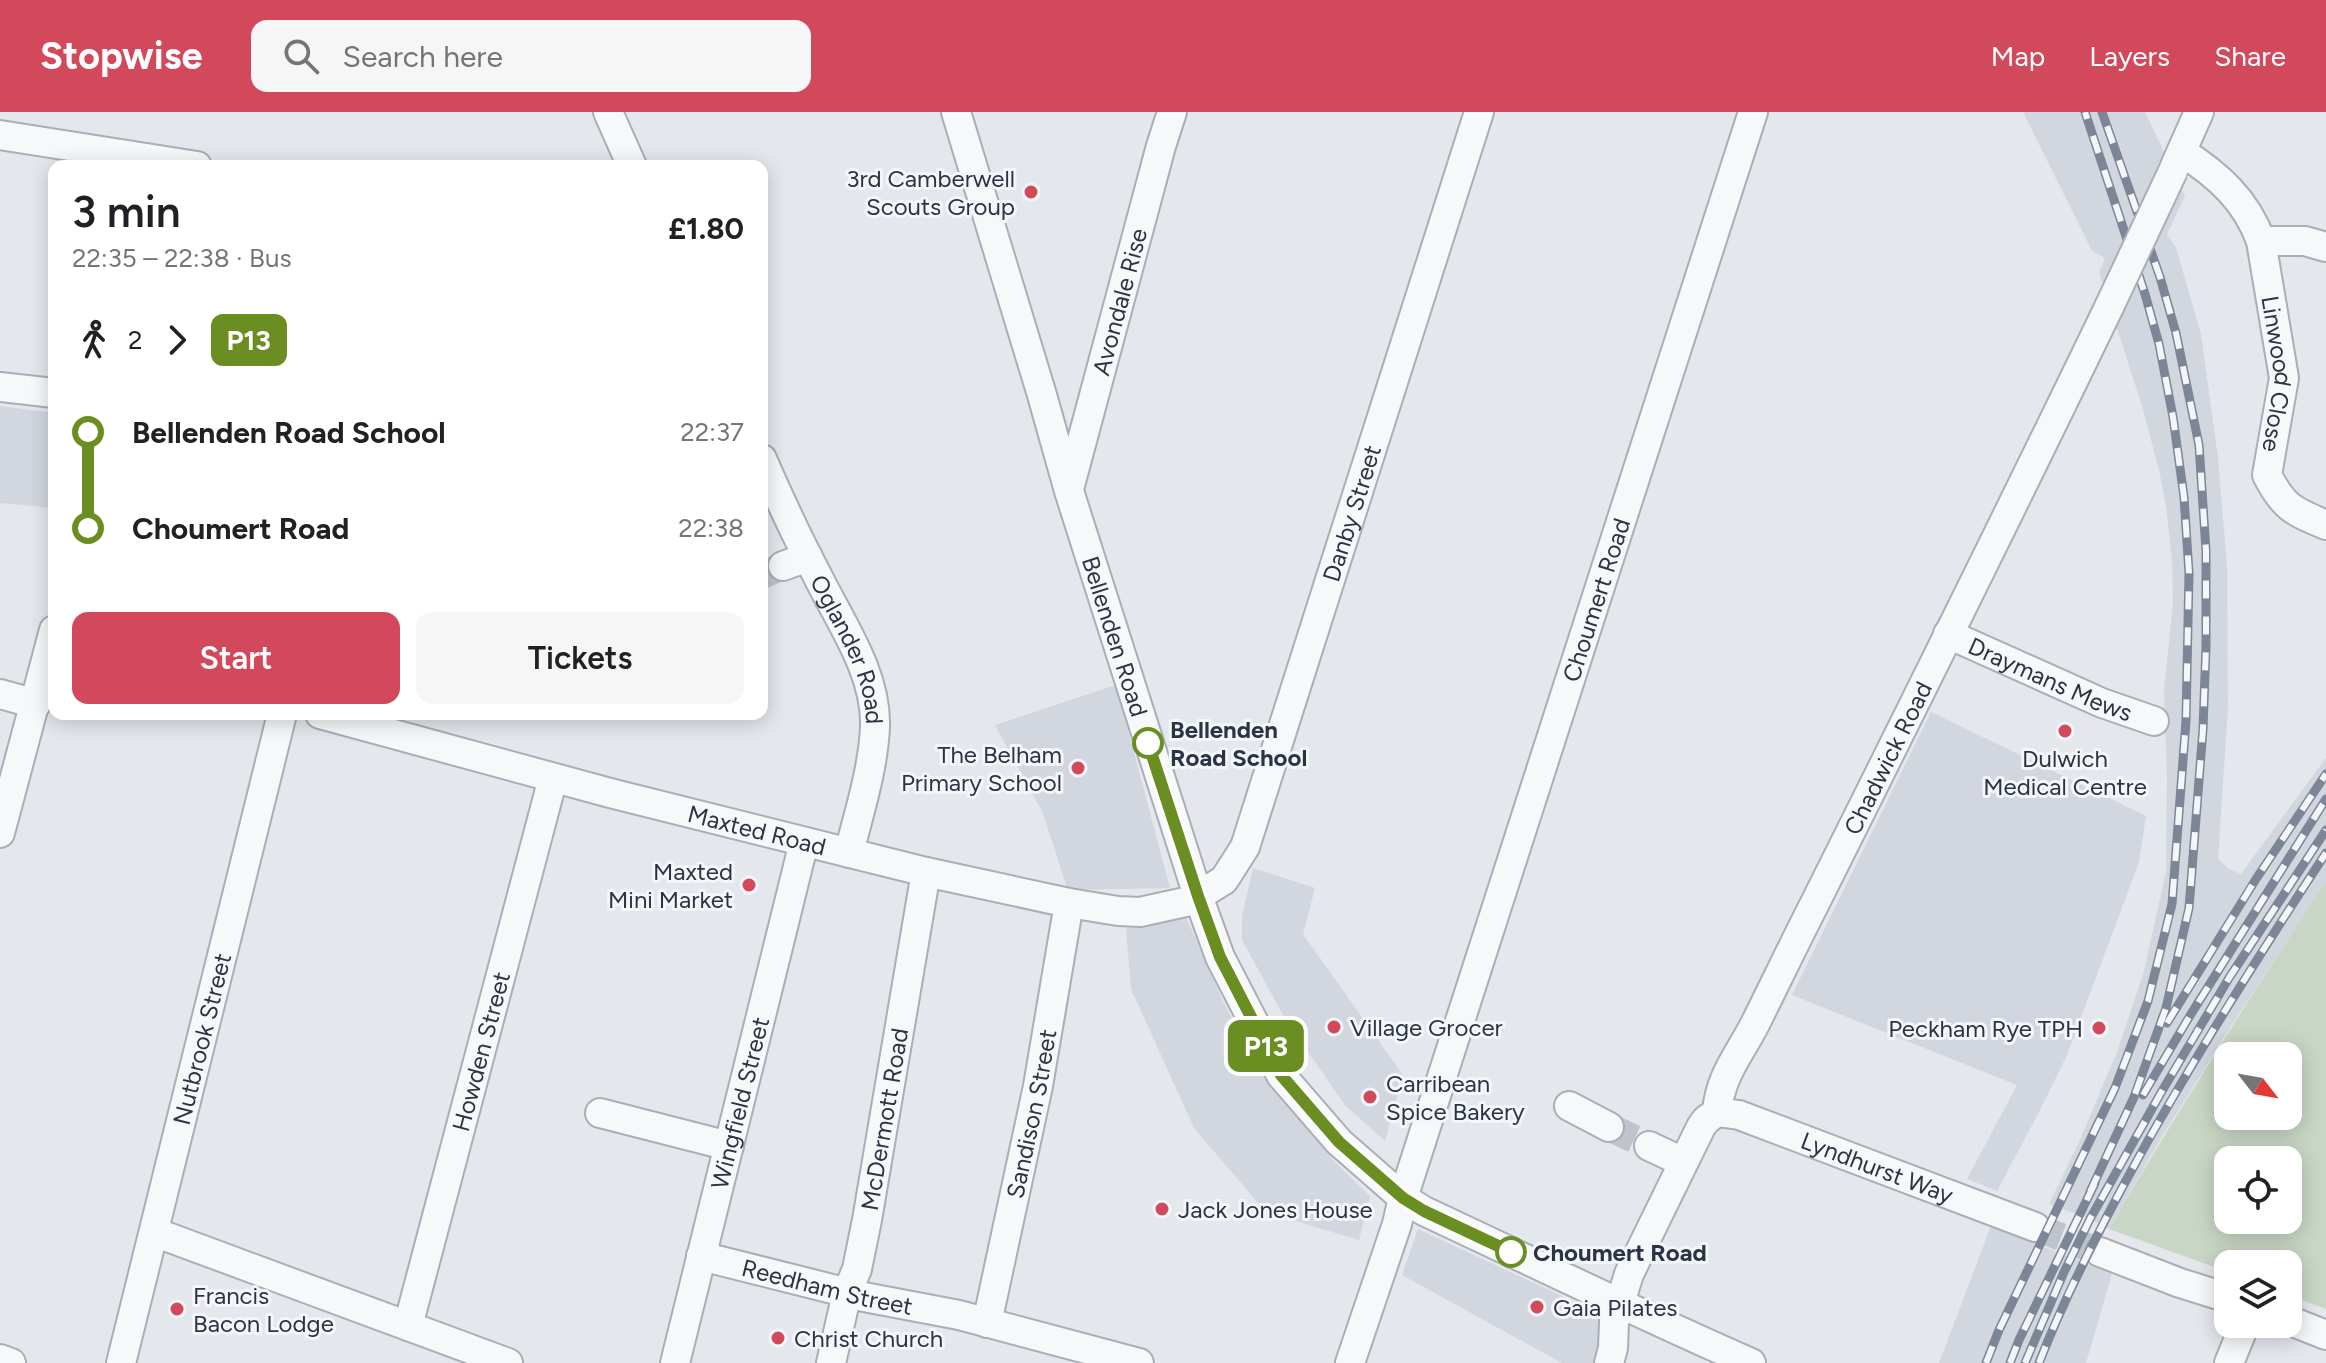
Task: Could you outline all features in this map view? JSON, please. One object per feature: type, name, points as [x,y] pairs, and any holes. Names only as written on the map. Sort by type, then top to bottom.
[{"type":"street","points":[[608,112],[629,160]]},
{"type":"street","name":"Bellenden Road","points":[[956,112],[1069,491],[1198,897],[1220,957],[1281,1075],[1339,1142],[1403,1198],[1424,1211],[1751,1363]]},
{"type":"street","name":"Avondale Rise","points":[[1069,491],[1172,112]]},
{"type":"street","name":"Danby Street","points":[[1198,897],[1224,880],[1245,847],[1479,112]]},
{"type":"street","name":"Choumert Road","points":[[1350,1363],[1753,112]]},
{"type":"street","name":"Chadwick Road","points":[[1609,1363],[1614,1322],[1629,1274],[1701,1127],[1717,1112],[1726,1074],[1753,1027],[2110,305],[2199,112]]},
{"type":"street","points":[[0,135],[159,160]]},
{"type":"street","name":"Linwood Close","points":[[2178,162],[2222,180],[2254,222],[2261,241],[2284,378],[2267,475],[2292,511],[2326,525]]},
{"type":"street","points":[[2261,241],[2305,241],[2326,247]]},
{"type":"street","points":[[0,387],[48,392]]},
{"type":"street","name":"Oglander Road","points":[[768,480],[795,562],[864,669],[873,699],[875,727],[868,777],[849,853]]},
{"type":"street","name":"Draymans Mews","points":[[1948,634],[2102,703],[2154,721]]},
{"type":"street","points":[[0,833],[48,655]]},
{"type":"street","points":[[0,694],[36,704]]},
{"type":"street","name":"Nutbrook Street","points":[[121,1363],[281,720]]},
{"type":"street","name":"Maxted Road","points":[[342,720],[804,842],[1069,903],[1140,912],[1198,897]]},
{"type":"street","name":"Howden Street","points":[[408,1326],[553,778]]},
{"type":"street","name":"Wingfield Street","points":[[675,1363],[804,842]]},
{"type":"street","name":"McDermott Road","points":[[831,1363],[867,1220],[926,872]]},
{"type":"street","name":"Sandison Street","points":[[987,1323],[1038,1086],[1069,903]]},
{"type":"street","points":[[1569,1106],[1609,1127]]},
{"type":"street","name":"Lyndhurst Way","points":[[1717,1112],[1739,1115],[2035,1227]]},
{"type":"street","points":[[600,1113],[729,1146]]},
{"type":"street","points":[[1649,1146],[1683,1162]]},
{"type":"street","points":[[154,1232],[508,1363]]},
{"type":"street","points":[[2100,1252],[2214,1294]]},
{"type":"street","name":"Reedham Street","points":[[701,1256],[847,1293],[959,1315],[1139,1363]]},
{"type":"street","points":[[2302,1326],[2326,1335]]},
{"type":"street","points":[[2229,1363],[2239,1338]]},
{"type":"street","points":[[0,1359],[11,1363]]},
{"type":"shaded area","points":[[2023,112],[2145,112],[2185,196],[2167,234],[2176,248],[2201,334],[2218,458],[2227,566],[2228,707],[2218,859],[2241,874],[2326,758],[2326,882],[2221,1042],[2214,1042],[2214,1053],[2109,1229],[2049,1204],[2117,1052],[2144,971],[2166,872],[2164,690],[2173,602],[2172,561],[2159,470],[2099,272],[2105,258],[2092,251]]},
{"type":"shaded area","points":[[0,406],[48,412],[48,507],[0,503]]},
{"type":"shaded area","name":"The Belham Primary School","points":[[1116,685],[1170,888],[1068,890],[1042,811],[995,725]]},
{"type":"shaded area","points":[[1931,712],[2146,816],[2139,862],[2067,1055],[1997,1191],[1967,1179],[2017,1085],[1792,995]]},
{"type":"shaded area","points":[[1253,868],[1315,888],[1303,934],[1403,1075],[1385,1141],[1345,1105],[1287,1022],[1242,940],[1242,916]]},
{"type":"shaded area","points":[[1186,917],[1222,999],[1253,1059],[1336,1163],[1370,1196],[1359,1240],[1266,1212],[1194,1128],[1131,989],[1126,929]]},
{"type":"shaded area","points":[[1991,1226],[2112,1274],[2086,1363],[1939,1363]]},
{"type":"shaded area","points":[[1418,1229],[1607,1317],[1598,1363],[1562,1363],[1402,1275]]},
{"type":"green space","points":[[2326,882],[2326,1309],[2302,1300],[2302,1250],[2214,1250],[2214,1267],[2109,1229],[2214,1056],[2214,1130],[2302,1130],[2302,1042],[2223,1042]]},
{"type":"tunnel","points":[[768,572],[783,566]]},
{"type":"tunnel","points":[[1609,1127],[1649,1146]]},
{"type":"tunnel","points":[[2035,1227],[2100,1252]]},
{"type":"railway","points":[[1986,1363],[2115,1088],[2148,1001],[2172,904],[2186,721],[2189,573],[2184,497],[2159,344],[2085,112]]},
{"type":"railway","points":[[2090,1192],[2134,1097],[2166,1008],[2189,908],[2206,646],[2206,551],[2199,445],[2176,333],[2160,277],[2102,112]]},
{"type":"railway","points":[[2167,1023],[2256,879],[2326,774]]},
{"type":"railway","points":[[2143,1095],[2326,799]]},
{"type":"railway","points":[[2025,1363],[2090,1219],[2162,1091],[2229,978],[2326,830]]},
{"type":"railway","points":[[2039,1363],[2086,1257],[2140,1155],[2230,1002],[2326,853]]},
{"type":"railway","points":[[2010,1363],[2095,1183]]},
{"type":"bus line","name":"P13","points":[[1148,743],[1220,957],[1281,1075],[1339,1142],[1403,1198],[1511,1252]]},
{"type":"place","name":"3rd Camberwell Scouts Group","points":[[1031,192]]},
{"type":"place","name":"Dulwich Medical Centre","points":[[2065,731]]},
{"type":"place","name":"Bellenden Road School","points":[[1148,743]]},
{"type":"place","name":"The Belham Primary School","points":[[1078,768]]},
{"type":"place","name":"Maxted Mini Market","points":[[749,885]]},
{"type":"place","name":"Village Grocer","points":[[1334,1027]]},
{"type":"place","name":"Peckham Rye TPH","points":[[2099,1028]]},
{"type":"place","name":"Carribean Spice Bakery","points":[[1370,1097]]},
{"type":"place","name":"Jack Jones House","points":[[1162,1209]]},
{"type":"place","name":"Choumert Road","points":[[1511,1252]]},
{"type":"place","name":"Gaia Pilates","points":[[1537,1307]]},
{"type":"place","name":"Francis Bacon Lodge","points":[[177,1309]]},
{"type":"place","name":"Christ Church","points":[[778,1338]]}]
